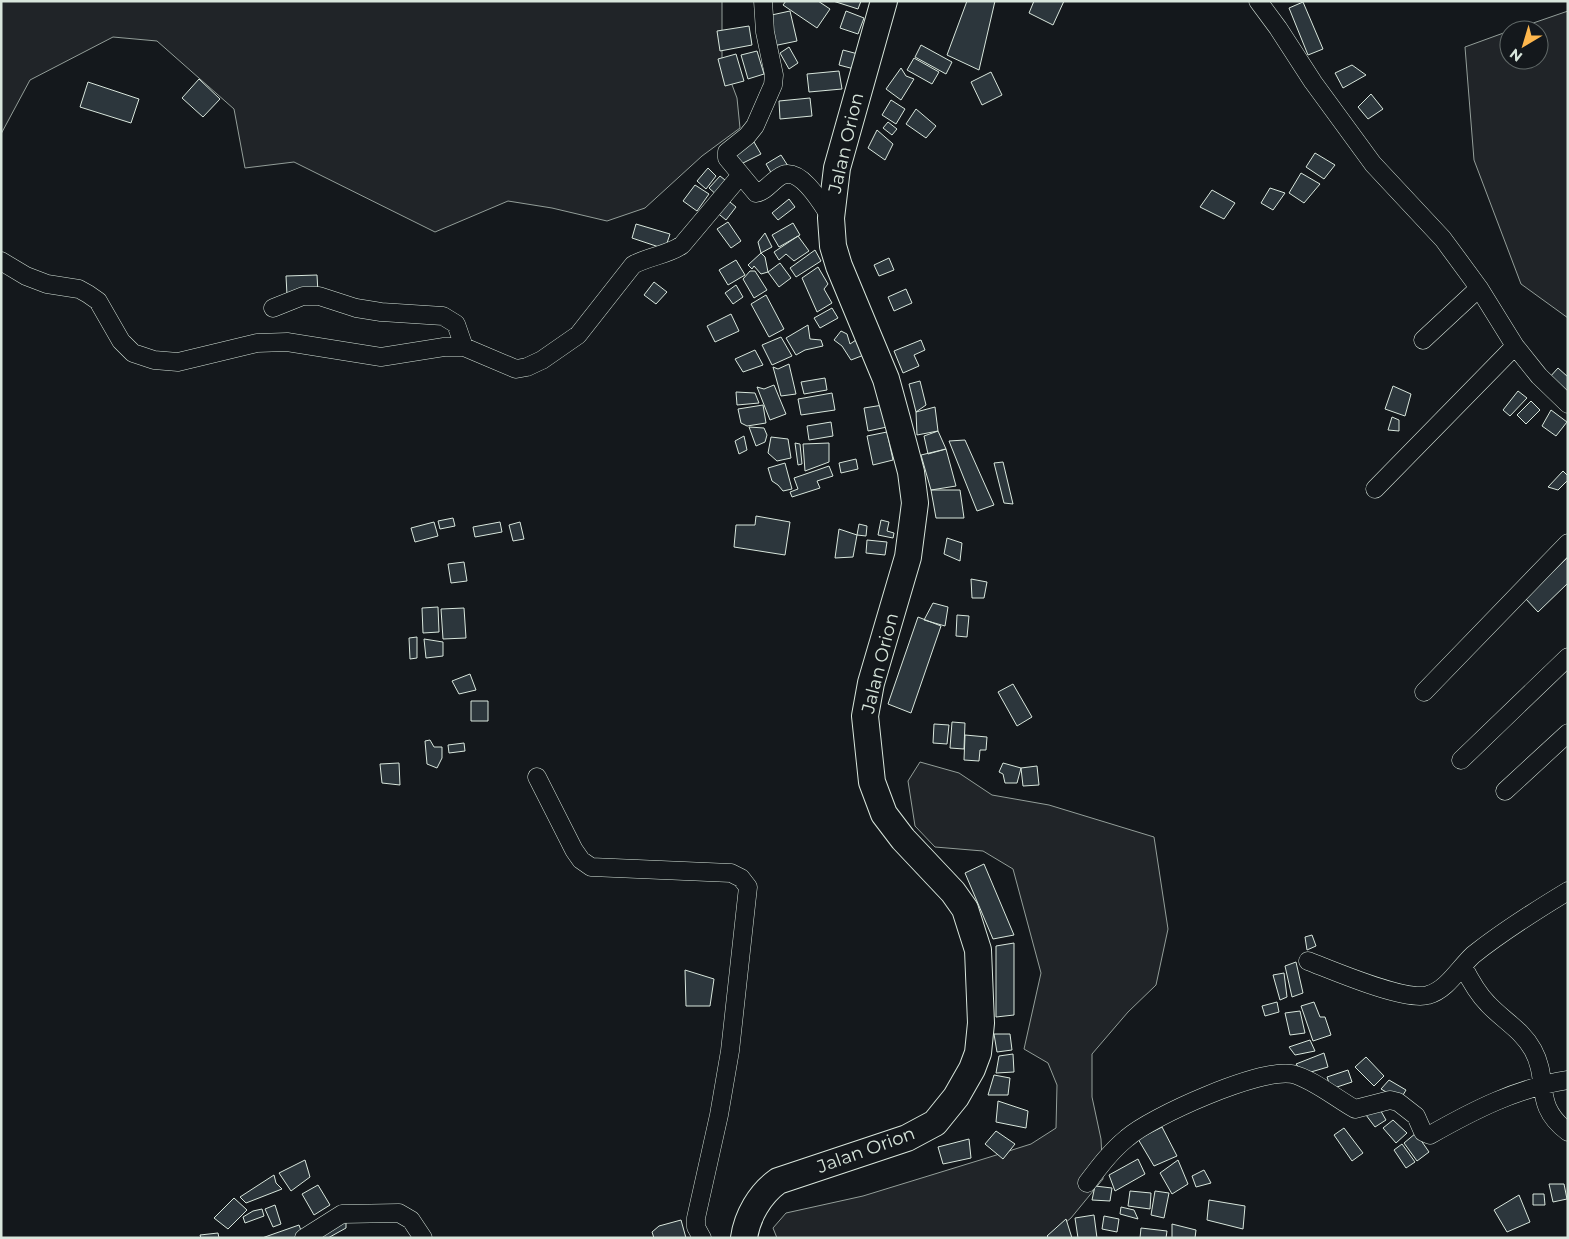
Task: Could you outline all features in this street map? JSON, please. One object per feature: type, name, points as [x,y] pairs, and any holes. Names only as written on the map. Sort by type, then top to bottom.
[{"type":"highway","name":"Jalan Orion","points":[[741,1236],[764,1193],[778,1181],[907,1138],[935,1123],[956,1098],[972,1069],[978,1052],[981,1022],[978,950],[965,909],[956,896],[903,839],[884,814],[872,782],[865,716],[867,702],[908,557],[915,503],[911,472],[886,380],[839,266],[833,246],[831,218],[837,168],[884,1]]},
{"type":"street","points":[[763,1],[766,32],[774,75],[773,85],[755,126],[747,136],[727,152],[727,158],[756,193],[762,192],[782,175],[790,175],[802,180],[811,189],[831,218]]},
{"type":"street","points":[[1258,1],[1313,82],[1374,164],[1443,239],[1479,288],[1515,346],[1539,376],[1568,404]]},
{"type":"street","points":[[1,260],[26,276],[47,284],[79,289],[88,294],[98,301],[121,341],[133,353],[154,360],[178,362],[256,343],[286,342],[381,358],[444,347],[464,347],[516,369],[527,367],[542,360],[578,335],[633,265],[646,258],[675,250],[682,245],[740,176]]},
{"type":"street","points":[[1423,340],[1479,288]]},
{"type":"street","points":[[273,308],[303,296],[319,296],[356,308],[381,312],[443,316],[456,324],[464,347]]},
{"type":"street","points":[[1375,489],[1515,346]]},
{"type":"street","points":[[1424,692],[1568,543]]},
{"type":"street","points":[[1461,760],[1568,657]]},
{"type":"street","points":[[1505,791],[1568,733]]},
{"type":"street","points":[[537,777],[580,860],[591,867],[732,873],[741,878],[748,887],[730,1051],[719,1115],[696,1218],[696,1227],[702,1238]]},
{"type":"street","points":[[1308,961],[1392,991],[1412,995],[1428,995],[1442,987],[1472,956],[1523,918],[1568,891]]},
{"type":"street","points":[[1463,966],[1475,990],[1489,1006],[1521,1031],[1540,1068],[1540,1084],[1549,1111],[1560,1126],[1568,1132]]},
{"type":"street","points":[[1087,1183],[1108,1155],[1128,1136],[1201,1098],[1254,1079],[1292,1074],[1355,1109],[1390,1100],[1398,1102],[1416,1116],[1424,1132],[1430,1135],[1487,1103],[1540,1084],[1568,1080]]},
{"type":"street","points":[[304,1238],[342,1214],[399,1213],[411,1220],[423,1238]]},
{"type":"shaded area","points":[[1,1],[722,1],[722,58],[737,98],[740,128],[702,156],[645,208],[607,221],[552,208],[508,201],[435,232],[294,162],[245,168],[234,109],[157,41],[113,37],[30,80],[1,134]]},
{"type":"shaded area","points":[[1568,11],[1568,318],[1521,284],[1474,160],[1465,47],[1499,35],[1499,70],[1549,70],[1549,20],[1542,20]]},
{"type":"shaded area","points":[[920,762],[959,773],[992,795],[1049,805],[1154,837],[1168,929],[1156,985],[1128,1012],[1092,1054],[1092,1097],[1101,1139],[1103,1179],[1071,1218],[1047,1238],[777,1238],[773,1228],[786,1213],[863,1196],[990,1157],[1031,1144],[1056,1128],[1057,1085],[1048,1063],[1024,1049],[1041,973],[1013,869],[983,851],[935,847],[915,826],[908,781]]},
{"type":"building","points":[[786,1],[818,1],[830,9],[817,28],[783,5]]},
{"type":"building","points":[[833,1],[861,1],[858,9]]},
{"type":"building","points":[[967,1],[995,1],[979,70],[947,55]]},
{"type":"building","points":[[1034,1],[1064,1],[1053,25],[1029,13]]},
{"type":"building","points":[[1303,2],[1323,49],[1308,55],[1289,8]]},
{"type":"building","points":[[790,11],[797,41],[773,46],[767,16]]},
{"type":"building","points":[[846,11],[864,18],[858,34],[840,28]]},
{"type":"building","points":[[749,26],[752,45],[720,51],[717,31]]},
{"type":"building","points":[[921,45],[952,62],[946,74],[915,57]]},
{"type":"building","points":[[789,47],[798,63],[789,69],[780,53]]},
{"type":"building","points":[[843,50],[858,54],[854,69],[839,65]]},
{"type":"building","points":[[757,51],[764,74],[748,79],[741,55]]},
{"type":"building","points":[[736,54],[744,81],[725,86],[718,59]]},
{"type":"building","points":[[914,58],[939,72],[932,84],[907,70]]},
{"type":"building","points":[[1352,65],[1366,75],[1343,88],[1335,73]]},
{"type":"building","points":[[901,68],[906,76],[914,79],[901,100],[886,89]]},
{"type":"building","points":[[839,71],[842,89],[809,92],[807,74]]},
{"type":"building","points":[[991,72],[1002,95],[982,105],[971,82]]},
{"type":"building","points":[[199,79],[220,99],[203,117],[182,98]]},
{"type":"building","points":[[88,82],[139,99],[131,123],[80,107]]},
{"type":"building","points":[[1371,94],[1383,109],[1368,119],[1358,107]]},
{"type":"building","points":[[810,98],[812,116],[780,119],[779,101]]},
{"type":"building","points":[[891,100],[905,109],[896,124],[882,115]]},
{"type":"building","points":[[916,109],[936,126],[926,138],[906,124]]},
{"type":"building","points":[[888,122],[897,129],[892,135],[883,128]]},
{"type":"building","points":[[877,130],[893,144],[885,160],[868,148]]},
{"type":"building","points":[[754,142],[761,154],[739,165],[733,153]]},
{"type":"building","points":[[1315,153],[1335,165],[1324,179],[1306,167]]},
{"type":"building","points":[[781,155],[788,166],[773,176],[766,164]]},
{"type":"building","points":[[708,168],[716,176],[706,189],[697,181]]},
{"type":"building","points":[[1301,173],[1320,184],[1304,203],[1289,193]]},
{"type":"building","points":[[720,176],[730,184],[719,197],[709,188]]},
{"type":"building","points":[[695,185],[709,194],[697,211],[683,201]]},
{"type":"building","points":[[1270,188],[1285,193],[1273,210],[1261,203]]},
{"type":"building","points":[[1212,190],[1235,203],[1224,219],[1200,207]]},
{"type":"building","points":[[725,198],[736,207],[726,220],[715,211]]},
{"type":"building","points":[[789,199],[795,207],[778,220],[772,213]]},
{"type":"building","points":[[728,222],[741,241],[731,248],[717,229]]},
{"type":"building","points":[[793,223],[800,235],[779,247],[772,235]]},
{"type":"building","points":[[636,224],[670,234],[665,249],[632,238]]},
{"type":"building","points":[[765,233],[772,247],[761,253],[758,242]]},
{"type":"building","points":[[798,236],[809,251],[794,261],[786,254],[779,260],[774,252]]},
{"type":"building","points":[[815,250],[821,261],[796,277],[790,268]]},
{"type":"building","points":[[761,253],[765,257],[768,272],[761,274],[754,266],[752,269],[748,265]]},
{"type":"building","points":[[889,258],[894,270],[879,276],[874,265]]},
{"type":"building","points":[[736,260],[745,275],[728,285],[719,270]]},
{"type":"building","points":[[780,263],[791,278],[779,287],[768,272]]},
{"type":"building","points":[[818,267],[828,284],[824,289],[832,303],[817,312],[802,278]]},
{"type":"building","points":[[750,271],[755,271],[767,290],[754,298],[743,279]]},
{"type":"building","points":[[317,275],[318,293],[287,295],[286,276]]},
{"type":"building","points":[[654,282],[667,292],[656,304],[644,295]]},
{"type":"building","points":[[736,285],[743,297],[733,304],[725,293]]},
{"type":"building","points":[[906,289],[912,303],[894,311],[888,297]]},
{"type":"building","points":[[766,295],[784,329],[769,337],[751,304]]},
{"type":"building","points":[[832,308],[838,318],[820,328],[814,318]]},
{"type":"building","points":[[731,314],[739,331],[715,342],[707,326]]},
{"type":"building","points":[[808,325],[810,339],[821,340],[823,346],[805,350],[796,355],[786,338]]},
{"type":"building","points":[[841,331],[847,334],[850,344],[856,340],[864,355],[851,360],[842,346],[834,340]]},
{"type":"building","points":[[781,337],[792,356],[772,365],[762,345]]},
{"type":"building","points":[[921,340],[925,350],[914,355],[919,366],[903,373],[894,351]]},
{"type":"building","points":[[755,350],[763,365],[743,372],[735,359]]},
{"type":"building","points":[[789,364],[796,394],[781,396],[773,367],[778,369]]},
{"type":"building","points":[[1558,368],[1568,377],[1568,389],[1565,392],[1549,378]]},
{"type":"building","points":[[825,378],[827,390],[804,394],[801,382]]},
{"type":"building","points":[[920,381],[926,405],[916,412],[909,384]]},
{"type":"building","points":[[774,385],[786,414],[770,420],[757,387],[764,389]]},
{"type":"building","points":[[1393,386],[1411,394],[1405,416],[1385,409]]},
{"type":"building","points":[[1518,391],[1527,398],[1510,416],[1503,410]]},
{"type":"building","points":[[736,392],[755,393],[759,403],[737,405]]},
{"type":"building","points":[[832,393],[835,410],[801,415],[798,399]]},
{"type":"building","points":[[1531,401],[1540,410],[1526,424],[1517,415]]},
{"type":"building","points":[[763,405],[766,423],[747,426],[741,423],[738,409]]},
{"type":"building","points":[[883,405],[887,427],[868,431],[864,408]]},
{"type":"building","points":[[935,407],[938,431],[917,435],[916,412]]},
{"type":"building","points":[[1551,410],[1567,422],[1556,436],[1542,426]]},
{"type":"building","points":[[1392,417],[1399,420],[1399,431],[1388,430]]},
{"type":"building","points":[[831,422],[833,436],[809,440],[807,426]]},
{"type":"building","points":[[749,427],[764,428],[767,435],[765,442],[756,446]]},
{"type":"building","points":[[938,431],[946,449],[928,454],[924,436]]},
{"type":"building","points":[[887,432],[893,460],[873,465],[867,436]]},
{"type":"building","points":[[744,436],[747,450],[739,454],[735,441]]},
{"type":"building","points":[[771,437],[788,439],[791,458],[777,461],[768,453]]},
{"type":"building","points":[[965,440],[994,505],[977,511],[949,441]]},
{"type":"building","points":[[795,443],[800,444],[802,464],[798,465]]},
{"type":"building","points":[[829,443],[829,462],[805,471],[803,444]]},
{"type":"building","points":[[946,449],[956,486],[931,490],[921,455]]},
{"type":"building","points":[[856,459],[858,469],[841,473],[839,463]]},
{"type":"building","points":[[1003,462],[1013,504],[1004,503],[994,463]]},
{"type":"building","points":[[785,463],[792,489],[783,491],[772,481],[768,468]]},
{"type":"building","points":[[829,466],[833,476],[817,481],[820,488],[792,497],[790,492],[798,489],[794,478]]},
{"type":"building","points":[[1563,471],[1568,476],[1568,480],[1558,490],[1548,487]]},
{"type":"building","points":[[931,490],[960,490],[964,518],[936,518]]},
{"type":"building","points":[[756,516],[790,522],[785,555],[734,547],[736,525],[755,525]]},
{"type":"building","points":[[453,518],[455,526],[440,529],[438,521]]},
{"type":"building","points":[[881,520],[889,522],[887,531],[894,533],[893,538],[878,535]]},
{"type":"building","points":[[434,522],[438,536],[415,542],[411,528]]},
{"type":"building","points":[[500,522],[502,532],[475,537],[473,527]]},
{"type":"building","points":[[520,522],[524,539],[513,541],[509,525]]},
{"type":"building","points":[[859,524],[867,526],[866,536],[857,535]]},
{"type":"building","points":[[839,529],[857,535],[853,557],[835,558]]},
{"type":"building","points":[[947,538],[962,543],[960,561],[944,554]]},
{"type":"building","points":[[867,540],[887,542],[885,555],[866,553]]},
{"type":"building","points":[[1568,557],[1568,583],[1538,612],[1525,598]]},
{"type":"building","points":[[464,562],[467,581],[451,583],[448,564]]},
{"type":"building","points":[[971,579],[987,582],[984,598],[972,598]]},
{"type":"building","points":[[933,603],[948,607],[945,626],[924,620]]},
{"type":"building","points":[[438,607],[439,632],[423,633],[422,608]]},
{"type":"building","points":[[464,608],[466,638],[443,639],[441,609]]},
{"type":"building","points":[[957,615],[969,616],[967,637],[956,636]]},
{"type":"building","points":[[918,617],[941,626],[911,713],[888,704]]},
{"type":"building","points":[[417,637],[417,658],[410,659],[409,638]]},
{"type":"building","points":[[424,639],[443,642],[443,656],[426,658]]},
{"type":"building","points":[[470,674],[476,690],[459,694],[452,681]]},
{"type":"building","points":[[1013,684],[1032,717],[1017,726],[998,692]]},
{"type":"building","points":[[471,701],[488,701],[488,721],[471,721]]},
{"type":"building","points":[[952,722],[965,723],[964,749],[950,748]]},
{"type":"building","points":[[934,724],[949,725],[947,744],[933,743]]},
{"type":"building","points":[[965,735],[987,737],[986,750],[980,750],[979,761],[964,760]]},
{"type":"building","points":[[430,740],[434,747],[442,747],[442,758],[437,768],[427,764],[425,741]]},
{"type":"building","points":[[464,743],[465,751],[449,753],[448,745]]},
{"type":"building","points":[[399,763],[400,785],[382,783],[380,764]]},
{"type":"building","points":[[1003,763],[1021,768],[1017,783],[1005,783],[1003,774],[999,772]]},
{"type":"building","points":[[1037,766],[1039,785],[1023,786],[1021,768]]},
{"type":"building","points":[[984,864],[1014,935],[993,939],[965,873]]},
{"type":"building","points":[[1312,935],[1316,946],[1307,950],[1305,937]]},
{"type":"building","points":[[1014,943],[1014,1015],[996,1017],[996,946]]},
{"type":"building","points":[[1296,962],[1303,993],[1292,997],[1285,966]]},
{"type":"building","points":[[685,970],[714,979],[710,1006],[686,1006]]},
{"type":"building","points":[[1284,973],[1287,997],[1280,1000],[1273,975]]},
{"type":"building","points":[[1277,1002],[1279,1012],[1265,1016],[1262,1006]]},
{"type":"building","points":[[1314,1002],[1320,1017],[1325,1017],[1331,1035],[1313,1041],[1301,1006]]},
{"type":"building","points":[[1300,1011],[1305,1033],[1290,1035],[1285,1013]]},
{"type":"building","points":[[994,1034],[1010,1034],[1012,1050],[997,1052]]},
{"type":"building","points":[[1310,1040],[1315,1051],[1295,1055],[1289,1047]]},
{"type":"building","points":[[1324,1053],[1328,1067],[1304,1074],[1296,1064]]},
{"type":"building","points":[[1013,1054],[1014,1072],[996,1073],[999,1056]]},
{"type":"building","points":[[1366,1057],[1384,1076],[1374,1086],[1355,1067]]},
{"type":"building","points":[[1348,1070],[1352,1082],[1331,1089],[1327,1077]]},
{"type":"building","points":[[994,1075],[1010,1078],[1008,1095],[988,1095]]},
{"type":"building","points":[[1389,1080],[1406,1090],[1400,1100],[1381,1089]]},
{"type":"building","points":[[998,1101],[1028,1111],[1026,1128],[996,1122]]},
{"type":"building","points":[[1378,1106],[1386,1120],[1375,1127],[1366,1115]]},
{"type":"building","points":[[1393,1120],[1407,1133],[1396,1143],[1383,1128]]},
{"type":"building","points":[[1162,1127],[1177,1156],[1154,1166],[1138,1139]]},
{"type":"building","points":[[1344,1128],[1363,1153],[1352,1161],[1334,1135]]},
{"type":"building","points":[[996,1131],[1015,1144],[1003,1159],[985,1144]]},
{"type":"building","points":[[1416,1133],[1429,1152],[1417,1161],[1404,1143]]},
{"type":"building","points":[[969,1139],[971,1158],[943,1164],[938,1147]]},
{"type":"building","points":[[1402,1144],[1415,1162],[1406,1168],[1394,1150]]},
{"type":"building","points":[[1138,1159],[1145,1174],[1115,1191],[1109,1175]]},
{"type":"building","points":[[305,1160],[310,1177],[291,1191],[279,1173]]},
{"type":"building","points":[[1178,1160],[1188,1184],[1172,1194],[1160,1173]]},
{"type":"building","points":[[1204,1170],[1211,1183],[1196,1187],[1192,1176]]},
{"type":"building","points":[[274,1175],[276,1183],[282,1189],[246,1203],[240,1197]]},
{"type":"building","points":[[1549,1184],[1564,1184],[1567,1199],[1553,1202]]},
{"type":"building","points":[[318,1185],[330,1205],[314,1215],[302,1194]]},
{"type":"building","points":[[1095,1186],[1112,1188],[1110,1201],[1092,1200]]},
{"type":"building","points":[[1130,1191],[1151,1193],[1150,1209],[1128,1206]]},
{"type":"building","points":[[1155,1191],[1169,1193],[1164,1218],[1151,1215]]},
{"type":"building","points":[[1533,1194],[1544,1194],[1545,1205],[1533,1205]]},
{"type":"building","points":[[1519,1195],[1530,1222],[1507,1232],[1494,1210]]},
{"type":"building","points":[[234,1198],[247,1210],[228,1229],[214,1218]]},
{"type":"building","points":[[1209,1200],[1245,1206],[1243,1229],[1207,1220]]},
{"type":"building","points":[[275,1205],[281,1224],[273,1227],[265,1209]]},
{"type":"building","points":[[1121,1207],[1134,1210],[1138,1219],[1120,1214]]},
{"type":"building","points":[[262,1209],[264,1216],[245,1223],[243,1217],[253,1211]]},
{"type":"building","points":[[1094,1215],[1097,1238],[1078,1238],[1075,1218]]},
{"type":"building","points":[[1104,1216],[1119,1219],[1117,1232],[1102,1229]]},
{"type":"building","points":[[1066,1219],[1072,1238],[1049,1238],[1047,1236]]},
{"type":"building","points":[[346,1220],[346,1228],[328,1238],[319,1238]]},
{"type":"building","points":[[681,1220],[686,1238],[654,1238],[652,1232],[659,1226]]},
{"type":"building","points":[[1172,1224],[1196,1230],[1195,1238],[1172,1238]]},
{"type":"building","points":[[299,1225],[303,1236],[296,1238],[262,1238]]},
{"type":"building","points":[[1141,1228],[1167,1231],[1166,1238],[1140,1238]]},
{"type":"building","points":[[218,1233],[219,1238],[201,1238],[200,1235]]}]
